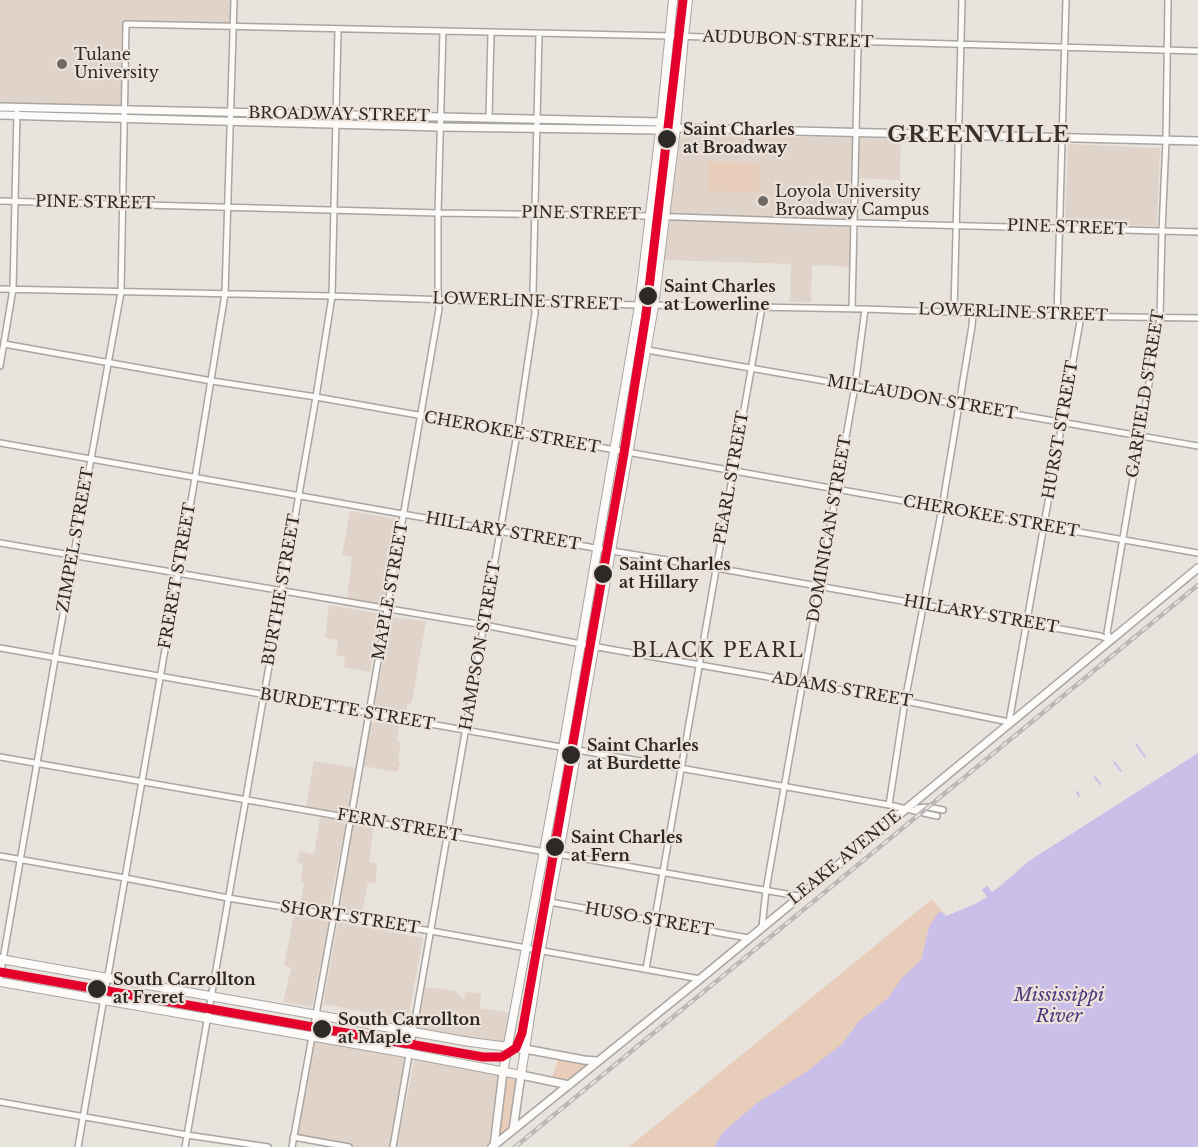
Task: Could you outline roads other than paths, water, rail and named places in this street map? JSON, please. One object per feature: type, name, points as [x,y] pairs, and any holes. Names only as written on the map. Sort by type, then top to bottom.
[{"type":"main road","points":[[503,1072],[545,852],[639,306],[674,0]]},
{"type":"main road","points":[[0,982],[409,1053],[521,1075],[654,306],[676,128],[688,0]]},
{"type":"main road","points":[[2,959],[470,1042],[525,1049]]},
{"type":"street","name":"FRERET STREET","points":[[78,1147],[212,381],[225,294],[234,0]]},
{"type":"street","points":[[852,309],[860,0]]},
{"type":"street","points":[[954,311],[962,0]]},
{"type":"street","points":[[1057,316],[1066,0]]},
{"type":"street","name":"GARFIELD STREET","points":[[1111,640],[1107,633],[1160,318],[1168,0]]},
{"type":"street","name":"AUDUBON STREET","points":[[124,110],[126,24],[684,36],[1198,51]]},
{"type":"street","name":"BURTHE STREET","points":[[185,1147],[332,296],[338,29]]},
{"type":"street","name":"MAPLE STREET","points":[[292,1147],[439,309],[438,213],[444,31]]},
{"type":"street","points":[[489,118],[491,33]]},
{"type":"street","name":"HAMPSON STREET","points":[[393,1147],[517,434],[535,313],[533,293],[539,34]]},
{"type":"street","name":"BROADWAY STREET","points":[[0,106],[231,112],[440,127],[661,126]]},
{"type":"street","points":[[0,366],[13,289],[17,107]]},
{"type":"street","name":"ZIMPEL STREET","points":[[0,977],[121,292],[124,110]]},
{"type":"street","name":"BROADWAY STREET","points":[[0,115],[231,121],[440,117],[538,119],[676,128],[1198,141]]},
{"type":"street","name":"PINE STREET","points":[[0,201],[438,213],[665,216],[1198,232]]},
{"type":"street","name":"LOWERLINE STREET","points":[[0,289],[1198,318]]},
{"type":"street","name":"PEARL STREET","points":[[646,969],[762,307]]},
{"type":"street","name":"DOMINICAN STREET","points":[[762,927],[766,890],[855,386],[865,309]]},
{"type":"street","points":[[889,805],[905,701],[942,508],[973,313]]},
{"type":"street","name":"HURST STREET","points":[[1009,722],[1081,316]]},
{"type":"street","name":"CHEROKEE STREET","points":[[4,344],[1198,553]]},
{"type":"street","name":"MILLAUDON STREET","points":[[647,350],[1198,446]]},
{"type":"street","name":"HILLARY STREET","points":[[0,443],[820,586],[1100,636],[1111,640]]},
{"type":"street","name":"ADAMS STREET","points":[[0,543],[484,625],[1009,722]]},
{"type":"street","name":"LEAKE AVENUE","points":[[493,1146],[700,979],[1198,568]]},
{"type":"street","name":"BURDETTE STREET","points":[[0,648],[906,808]]},
{"type":"street","name":"FERN STREET","points":[[0,757],[798,896]]},
{"type":"street","points":[[906,808],[928,807],[943,810]]},
{"type":"street","points":[[906,808],[937,816]]},
{"type":"street","name":"SHORT STREET","points":[[0,856],[228,898],[700,979]]},
{"type":"street","name":"HUSO STREET","points":[[550,902],[748,938]]},
{"type":"street","points":[[525,1049],[597,1061]]},
{"type":"street","points":[[493,1146],[503,1072]]},
{"type":"street","points":[[513,1130],[521,1075],[569,1084]]},
{"type":"street","points":[[0,1102],[268,1147]]},
{"type":"street","points":[[293,1137],[349,1147]]},
{"type":"water","name":"Mississippi River","points":[[1198,746],[1198,1147],[714,1147],[723,1132],[757,1103],[806,1072],[842,1044],[858,1022],[888,998],[902,978],[921,960],[929,927],[938,913],[950,910],[966,900]]},
{"type":"waterway","points":[[1136,744],[1145,757]]},
{"type":"waterway","points":[[1114,762],[1121,771]]},
{"type":"waterway","points":[[1095,777],[1100,784]]},
{"type":"waterway","points":[[1077,792],[1079,796]]},
{"type":"railway","points":[[515,1147],[1198,585]]},
{"type":"place","name":"Tulane University","points":[[62,64]]},
{"type":"place","name":"Saint Charles at Broadway","points":[[667,139]]},
{"type":"place","name":"Loyola University Broadway Campus","points":[[763,201]]},
{"type":"place","name":"Saint Charles at Lowerline","points":[[648,296]]},
{"type":"place","name":"Saint Charles at Hillary","points":[[603,574]]},
{"type":"place","name":"Saint Charles at Burdette","points":[[571,755]]},
{"type":"place","name":"Saint Charles at Fern","points":[[555,847]]},
{"type":"place","name":"South Carrollton at Freret","points":[[97,989]]},
{"type":"place","name":"South Carrollton at Maple","points":[[322,1029]]},
{"type":"district","name":"GREENVILLE","points":[[979,136]]},
{"type":"district","name":"BLACK PEARL","points":[[718,651]]}]
